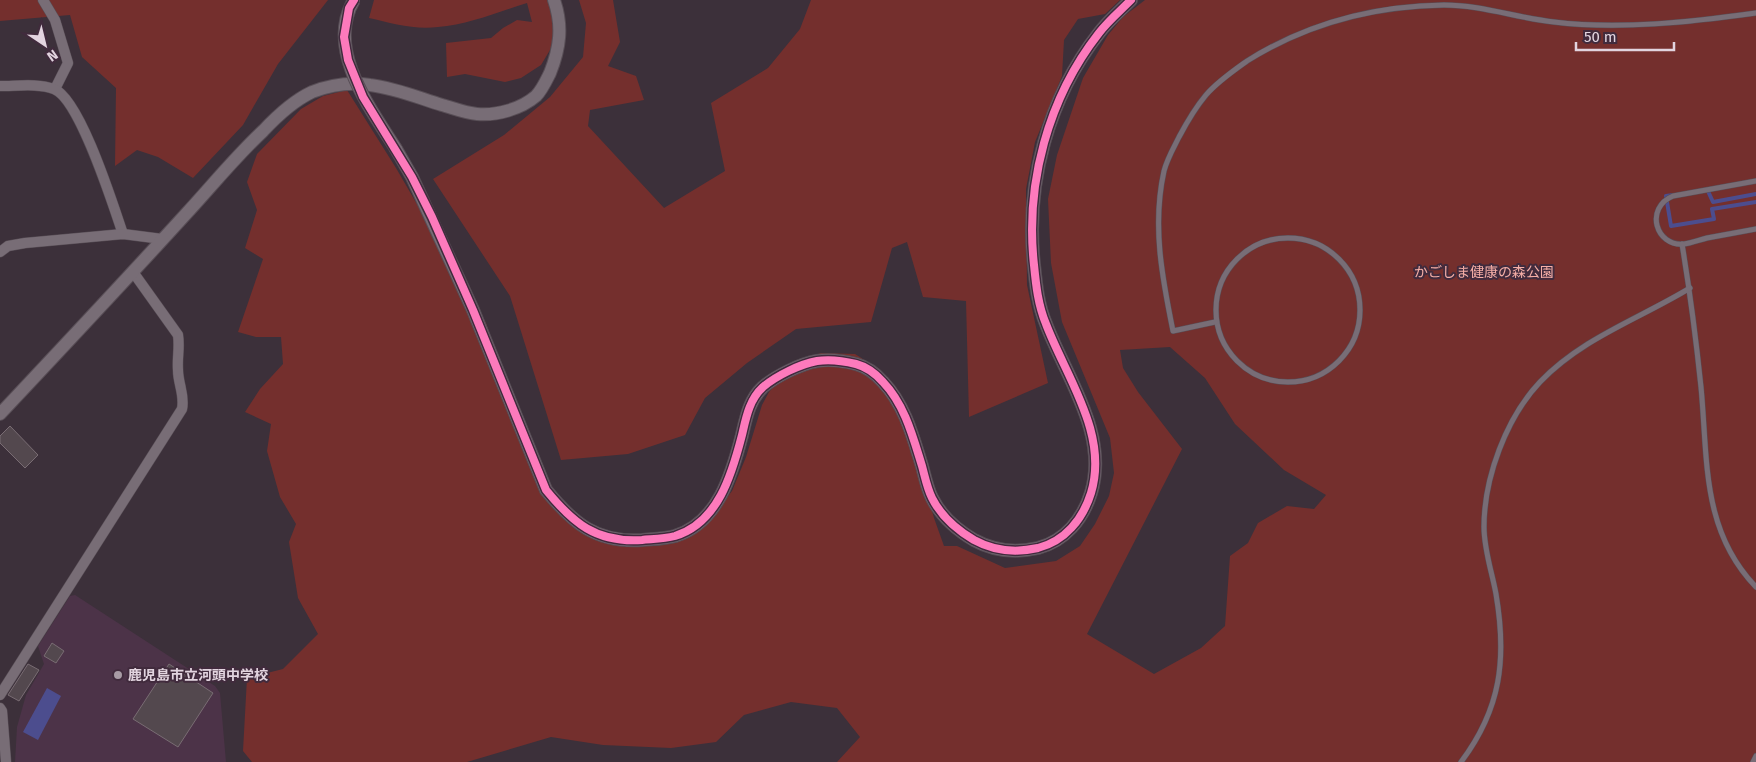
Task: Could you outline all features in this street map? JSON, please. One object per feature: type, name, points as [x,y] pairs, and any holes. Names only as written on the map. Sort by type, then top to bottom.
[{"type":"street","points":[[43,0],[55,20],[68,63],[55,89]]},
{"type":"street","points":[[354,0],[349,8],[344,37],[348,60],[363,96],[396,149],[428,209],[546,490],[563,511],[576,523],[590,531],[631,541],[674,536],[686,531],[712,509],[719,497],[728,480],[749,407],[763,387],[777,378],[816,361],[834,361],[862,366],[888,387],[904,413],[933,500],[950,522],[962,532],[988,547],[1005,551],[1030,550],[1046,546],[1060,539],[1086,508],[1091,494],[1096,464],[1094,444],[1088,423],[1039,305],[1033,250],[1033,217],[1042,149],[1050,120],[1063,91],[1098,34],[1131,0]]},
{"type":"street","points":[[0,414],[264,129],[294,103],[311,93],[326,88],[347,84],[369,84],[476,114],[506,111],[537,95],[547,79],[558,47],[560,26],[554,0]]},
{"type":"street","points":[[0,86],[38,86],[55,89],[67,100],[100,169],[124,234]]},
{"type":"street","points":[[0,252],[8,246],[25,243],[124,234],[162,239]]},
{"type":"street","points":[[0,695],[182,409],[184,399],[178,372],[180,347],[178,335],[133,272]]},
{"type":"street","points":[[0,708],[2,711],[6,762]]},
{"type":"lane","points":[[1215,322],[1173,331],[1162,276],[1158,230],[1163,177],[1165,168],[1189,118],[1206,94],[1234,70],[1266,49],[1326,23],[1383,10],[1412,7],[1444,5],[1475,7],[1553,22],[1594,25],[1690,20],[1756,13]]},
{"type":"lane","points":[[1756,181],[1673,196],[1659,205],[1656,215],[1658,230],[1665,239],[1682,244],[1756,229]]},
{"type":"lane","points":[[1274,239],[1297,239],[1317,244],[1330,250],[1344,264],[1354,281],[1360,296],[1362,310],[1359,328],[1352,344],[1340,360],[1325,372],[1305,379],[1287,382],[1269,380],[1250,372],[1236,361],[1223,342],[1215,322],[1220,286],[1231,265],[1257,244],[1274,239]]},
{"type":"lane","points":[[1682,244],[1690,288],[1702,397],[1706,461],[1713,505],[1719,528],[1727,547],[1735,561],[1756,587]]},
{"type":"lane","points":[[1460,762],[1473,746],[1490,712],[1502,656],[1501,626],[1496,593],[1486,552],[1484,527],[1486,499],[1495,463],[1514,417],[1526,398],[1540,382],[1578,350],[1619,325],[1690,288]]},
{"type":"lane","points":[[1753,762],[1756,756]]},
{"type":"shaded area","name":"鹿児島市立河頭中学校","points":[[75,595],[215,686],[220,693],[226,762],[15,762],[17,727],[26,695],[44,664],[38,646],[70,596]]},
{"type":"shaded area","points":[[47,688],[61,696],[38,740],[23,732]]},
{"type":"green space","points":[[0,0],[328,0],[278,64],[243,125],[193,178],[158,157],[137,150],[115,166],[116,88],[82,57],[70,15],[0,21]]},
{"type":"green space","points":[[374,0],[551,0],[555,35],[550,50],[541,65],[521,78],[505,82],[465,74],[447,77],[446,43],[491,38],[517,20],[532,22],[527,3],[460,24],[420,28],[369,18]]},
{"type":"green space","points":[[579,0],[613,0],[620,42],[608,66],[636,76],[644,100],[590,110],[588,126],[664,208],[725,171],[711,103],[768,68],[800,29],[811,0],[1120,0],[1105,14],[1078,19],[1064,40],[1062,76],[1035,142],[1026,189],[1027,285],[1048,383],[969,417],[966,301],[923,297],[907,242],[892,248],[871,322],[796,329],[747,363],[705,398],[685,435],[628,454],[561,460],[510,296],[433,179],[504,135],[550,97],[583,57],[586,23]]},
{"type":"green space","name":"かごしま健康の森公園","points":[[1145,0],[1756,0],[1756,762],[837,762],[860,737],[837,708],[791,702],[744,715],[716,742],[671,748],[603,745],[551,737],[467,762],[252,762],[243,751],[247,678],[283,669],[318,634],[298,598],[289,542],[296,524],[280,497],[267,451],[271,424],[245,412],[260,389],[283,364],[281,337],[256,337],[238,332],[263,259],[245,248],[257,210],[247,182],[257,154],[301,109],[323,96],[347,90],[396,168],[486,323],[497,356],[548,481],[565,505],[587,523],[644,546],[688,538],[711,518],[732,491],[746,457],[762,405],[769,392],[794,362],[821,353],[855,354],[877,368],[904,404],[934,518],[944,546],[957,546],[1005,568],[1056,561],[1080,546],[1095,524],[1109,496],[1114,473],[1110,438],[1062,322],[1051,263],[1048,199],[1057,155],[1083,78],[1108,35],[1123,17]],"holes":[[[1170,347],[1205,378],[1235,424],[1284,470],[1326,495],[1314,509],[1287,506],[1258,523],[1248,543],[1230,556],[1225,626],[1201,648],[1154,674],[1087,634],[1182,449],[1138,392],[1123,368],[1120,350]]]},
{"type":"building","points":[[10,426],[38,455],[25,468],[0,443],[0,436]]},
{"type":"building","points":[[52,643],[64,651],[56,663],[44,656]]},
{"type":"building","points":[[28,664],[39,670],[19,701],[8,695]]},
{"type":"building","points":[[169,664],[213,693],[178,747],[133,719]]},
{"type":"waterway","points":[[1707,189],[1713,202],[1756,194]]},
{"type":"waterway","points":[[1673,195],[1666,196],[1671,226],[1714,219],[1712,209],[1756,202]]},
{"type":"cycle path","points":[[354,0],[349,8],[344,37],[348,60],[363,97],[412,177],[432,217],[473,310],[546,490],[576,521],[599,534],[626,540],[667,538],[690,530],[712,509],[728,481],[749,409],[758,392],[788,371],[817,361],[831,360],[864,367],[877,376],[891,391],[903,411],[930,494],[945,517],[974,540],[989,547],[1013,551],[1038,548],[1057,540],[1072,528],[1078,520],[1088,503],[1091,493],[1095,471],[1094,449],[1090,428],[1083,406],[1043,317],[1039,302],[1032,234],[1033,204],[1037,173],[1044,143],[1066,85],[1081,58],[1099,33],[1131,0]]},
{"type":"place","name":"鹿児島市立河頭中学校","points":[[118,675]]}]
